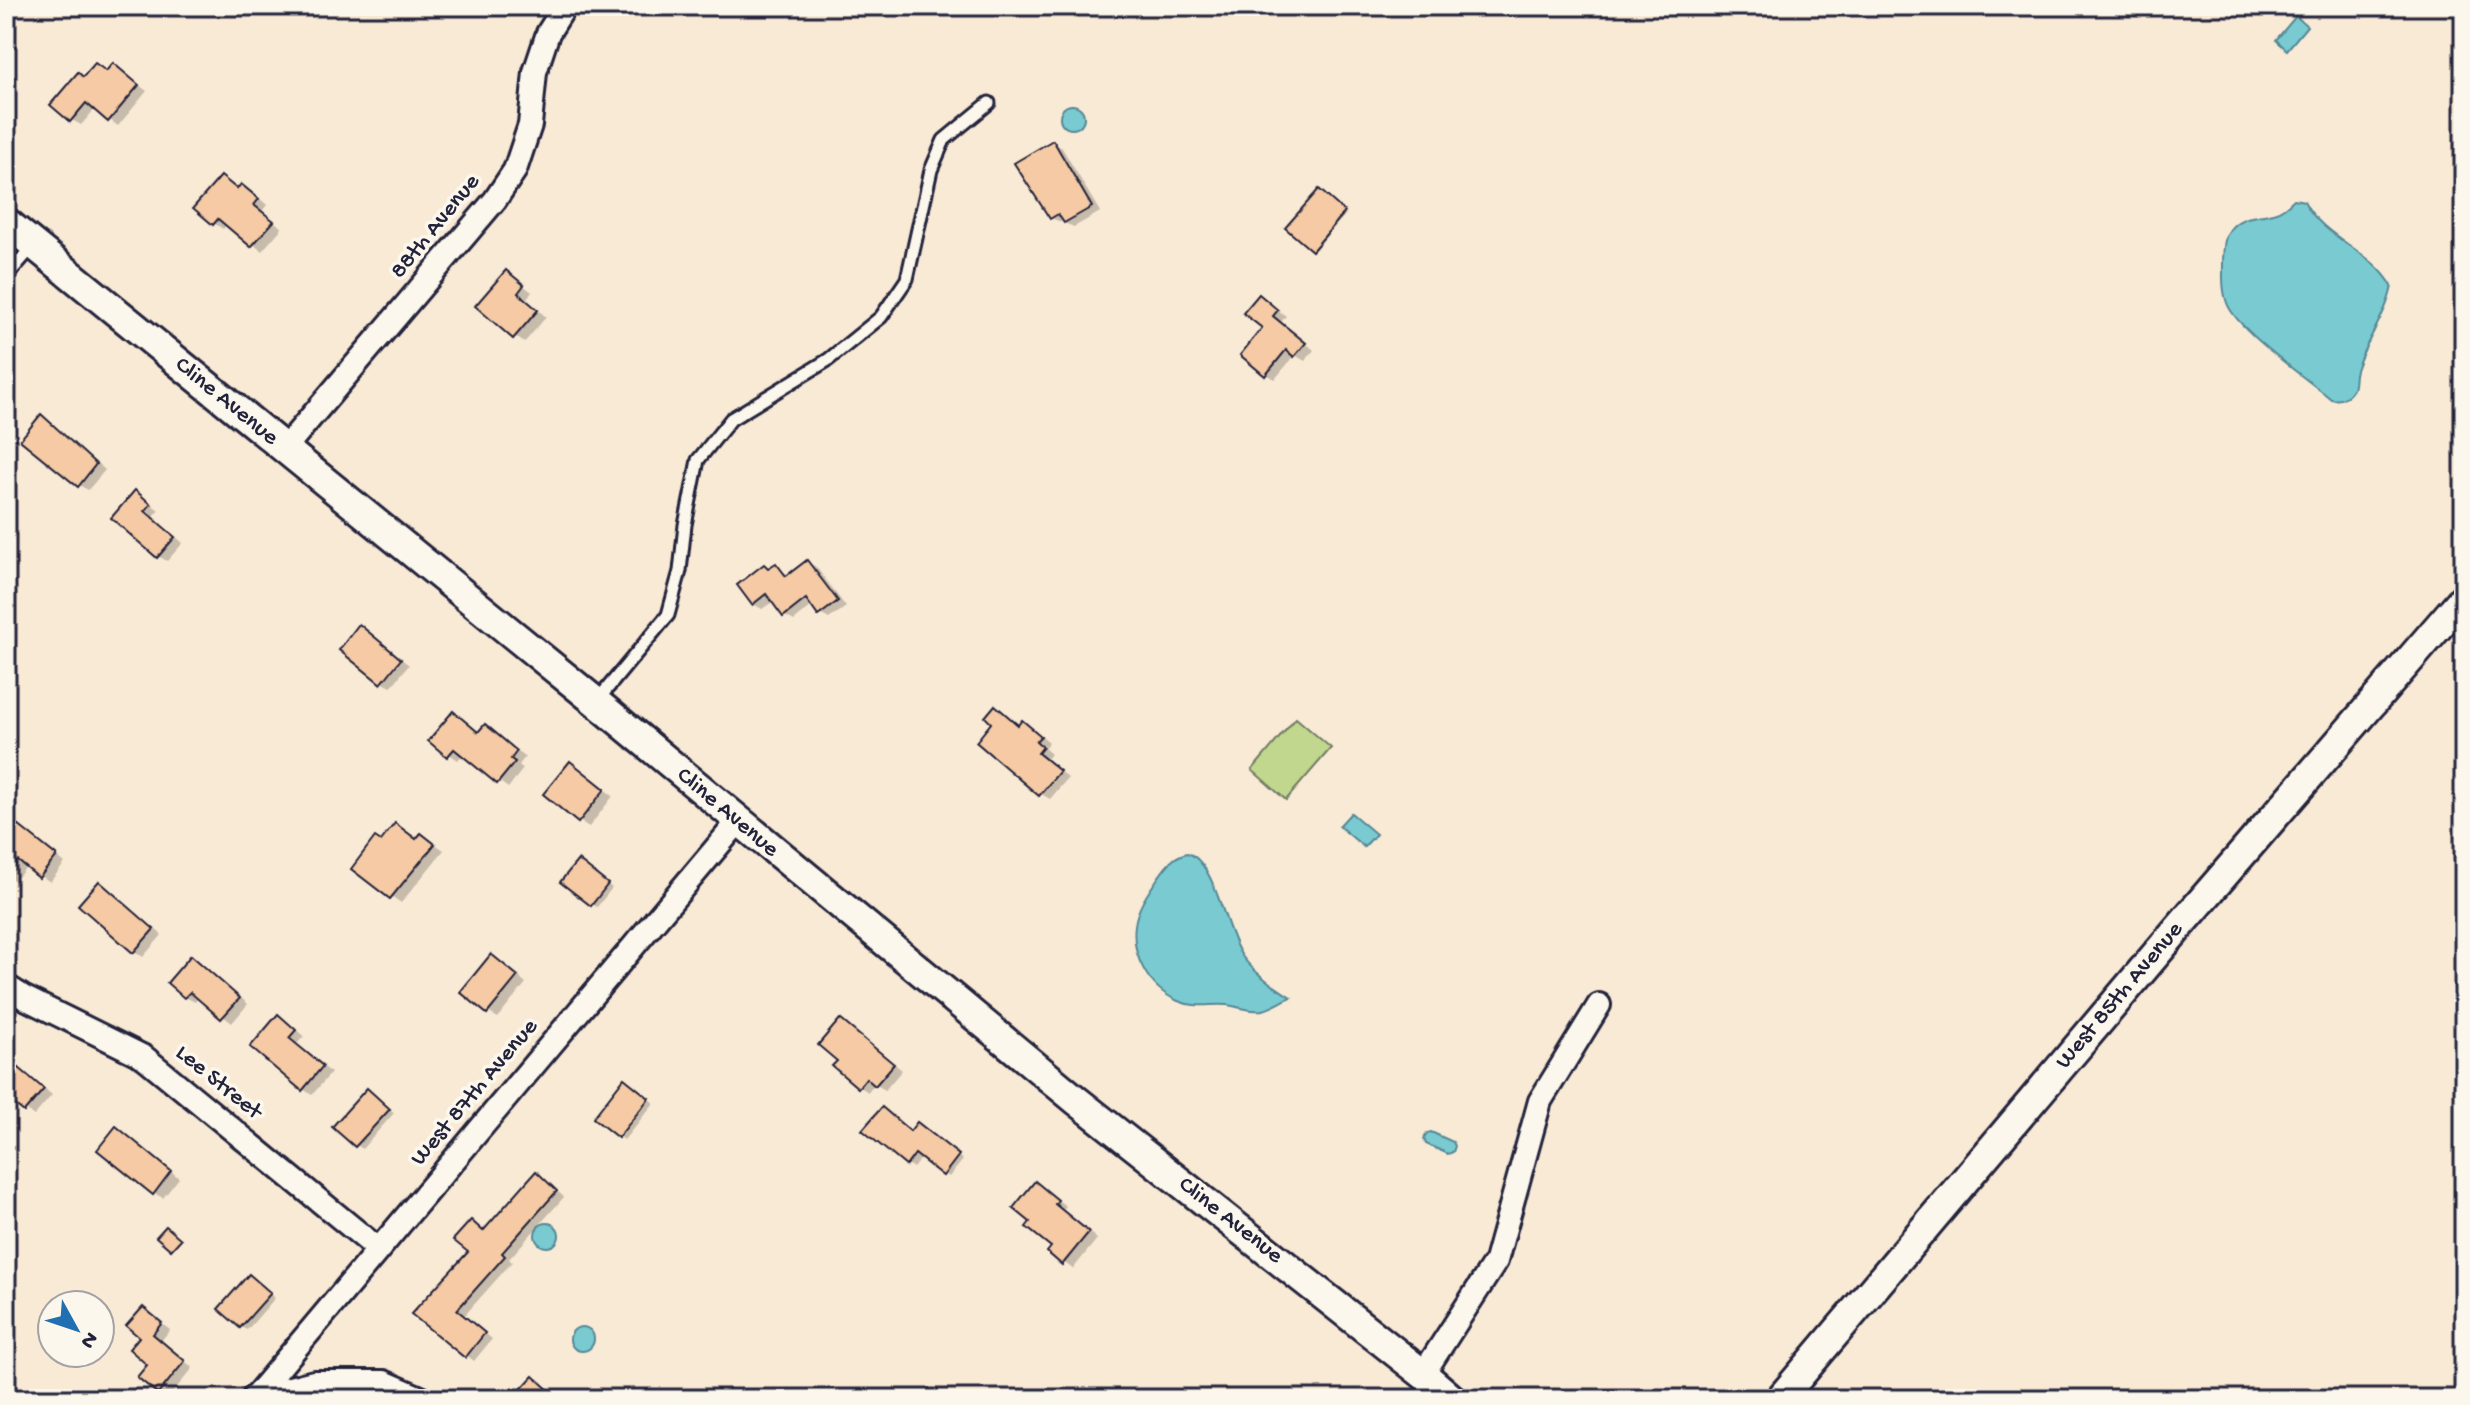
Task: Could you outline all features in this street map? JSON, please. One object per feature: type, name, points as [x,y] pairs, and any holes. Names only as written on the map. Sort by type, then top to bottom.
[{"type":"street","name":"88th Avenue","points":[[284,449],[495,200],[515,170],[530,125],[535,72],[548,33],[565,6]]},
{"type":"street","name":"Cline Avenue","points":[[6,222],[596,702],[1076,1100],[1452,1399]]},
{"type":"street","name":"West 85th Avenue","points":[[1780,1399],[2179,927],[2464,597]]},
{"type":"street","name":"West 87th Avenue","points":[[254,1398],[738,822]]},
{"type":"street","name":"Lee Street","points":[[6,986],[144,1057],[378,1249]]},
{"type":"street","points":[[1423,1374],[1496,1261],[1540,1101],[1599,1005]]},
{"type":"street","points":[[254,1398],[314,1382],[384,1382],[423,1399]]},
{"type":"lane","points":[[596,702],[668,615],[680,571],[685,525],[698,460],[731,419],[828,360],[881,317],[907,279],[931,170],[944,140],[989,103]]},
{"type":"lane","points":[[6,277],[34,245]]},
{"type":"green space","points":[[1296,718],[1331,748],[1286,800],[1252,770]]},
{"type":"water","points":[[2296,16],[2307,26],[2287,50],[2276,40]]},
{"type":"water","points":[[1072,105],[1083,112],[1084,117],[1077,128],[1072,129],[1061,122],[1060,117],[1067,106]]},
{"type":"water","points":[[2294,199],[2304,201],[2323,225],[2372,263],[2392,286],[2355,372],[2353,389],[2340,399],[2331,399],[2258,340],[2233,314],[2225,298],[2224,251],[2230,230],[2242,220],[2279,211]]},
{"type":"water","points":[[1351,813],[1376,834],[1364,847],[1339,826]]},
{"type":"water","points":[[1187,853],[1197,858],[1212,882],[1242,956],[1264,979],[1291,997],[1263,1010],[1190,1004],[1168,995],[1151,980],[1136,949],[1136,919],[1146,896],[1166,867]]},
{"type":"water","points":[[1431,1132],[1453,1142],[1453,1152],[1448,1154],[1426,1144],[1424,1139]]},
{"type":"water","points":[[547,1223],[556,1226],[559,1235],[556,1244],[547,1247],[538,1244],[535,1235],[538,1226]]},
{"type":"water","points":[[582,1327],[593,1334],[594,1339],[587,1350],[582,1351],[571,1344],[570,1339],[577,1328]]},
{"type":"building","points":[[95,63],[106,71],[113,63],[139,85],[108,122],[86,103],[70,122],[50,105],[78,72],[83,77]]},
{"type":"building","points":[[1053,140],[1092,207],[1064,223],[1058,214],[1050,219],[1014,163]]},
{"type":"building","points":[[221,176],[237,189],[241,184],[259,199],[254,205],[274,221],[251,247],[218,219],[213,225],[193,208]]},
{"type":"building","points":[[1319,189],[1345,212],[1312,251],[1285,228]]},
{"type":"building","points":[[506,270],[524,285],[518,293],[538,310],[513,339],[475,306]]},
{"type":"building","points":[[1259,294],[1278,310],[1273,316],[1306,343],[1294,357],[1286,350],[1265,376],[1240,355],[1262,328],[1243,313]]},
{"type":"building","points":[[41,414],[96,464],[78,487],[20,440]]},
{"type":"building","points":[[135,490],[151,504],[145,511],[175,537],[157,558],[111,518]]},
{"type":"building","points":[[807,560],[838,601],[818,616],[806,599],[783,617],[766,594],[752,605],[737,585],[764,564],[768,568],[776,563],[786,576]]},
{"type":"building","points":[[359,624],[401,659],[381,684],[339,650]]},
{"type":"building","points":[[995,705],[1018,725],[1022,720],[1041,736],[1036,741],[1043,747],[1038,753],[1060,771],[1039,796],[976,742],[991,723],[985,717]]},
{"type":"building","points":[[453,711],[478,732],[485,724],[517,751],[511,759],[515,762],[497,784],[454,749],[447,757],[428,741]]},
{"type":"building","points":[[570,761],[605,789],[578,823],[543,794]]},
{"type":"building","points":[[13,821],[57,856],[39,878],[18,861],[6,875],[6,831]]},
{"type":"building","points":[[395,823],[416,839],[421,833],[435,844],[390,899],[351,869],[375,837],[381,841]]},
{"type":"building","points":[[578,860],[608,884],[591,906],[560,882]]},
{"type":"building","points":[[99,881],[154,929],[133,953],[78,905]]},
{"type":"building","points":[[491,954],[518,976],[487,1014],[460,992]]},
{"type":"building","points":[[191,955],[240,998],[221,1019],[190,992],[184,998],[167,983]]},
{"type":"building","points":[[278,1014],[296,1030],[289,1038],[323,1066],[302,1091],[250,1047]]},
{"type":"building","points":[[840,1019],[894,1064],[875,1086],[866,1078],[858,1088],[832,1066],[837,1061],[818,1045]]},
{"type":"building","points":[[6,1057],[44,1089],[24,1112],[6,1097]]},
{"type":"building","points":[[624,1078],[649,1098],[618,1138],[593,1118]]},
{"type":"building","points":[[367,1088],[390,1109],[355,1147],[332,1127]]},
{"type":"building","points":[[882,1107],[910,1131],[917,1122],[959,1155],[943,1176],[915,1154],[906,1166],[862,1130]]},
{"type":"building","points":[[116,1126],[171,1171],[153,1195],[97,1150]]},
{"type":"building","points":[[536,1171],[557,1191],[457,1310],[485,1333],[465,1358],[411,1314],[468,1252],[453,1240],[471,1220],[483,1231]]},
{"type":"building","points":[[1035,1181],[1058,1200],[1055,1204],[1089,1232],[1062,1265],[1047,1252],[1051,1247],[1026,1227],[1030,1222],[1013,1208]]},
{"type":"building","points":[[166,1226],[181,1239],[171,1250],[156,1237]]},
{"type":"building","points":[[249,1274],[271,1293],[240,1328],[218,1309]]},
{"type":"building","points":[[143,1307],[162,1323],[153,1334],[185,1361],[158,1394],[137,1377],[147,1365],[129,1349],[139,1337],[126,1326]]},
{"type":"building","points":[[533,1376],[559,1399],[512,1399]]}]
